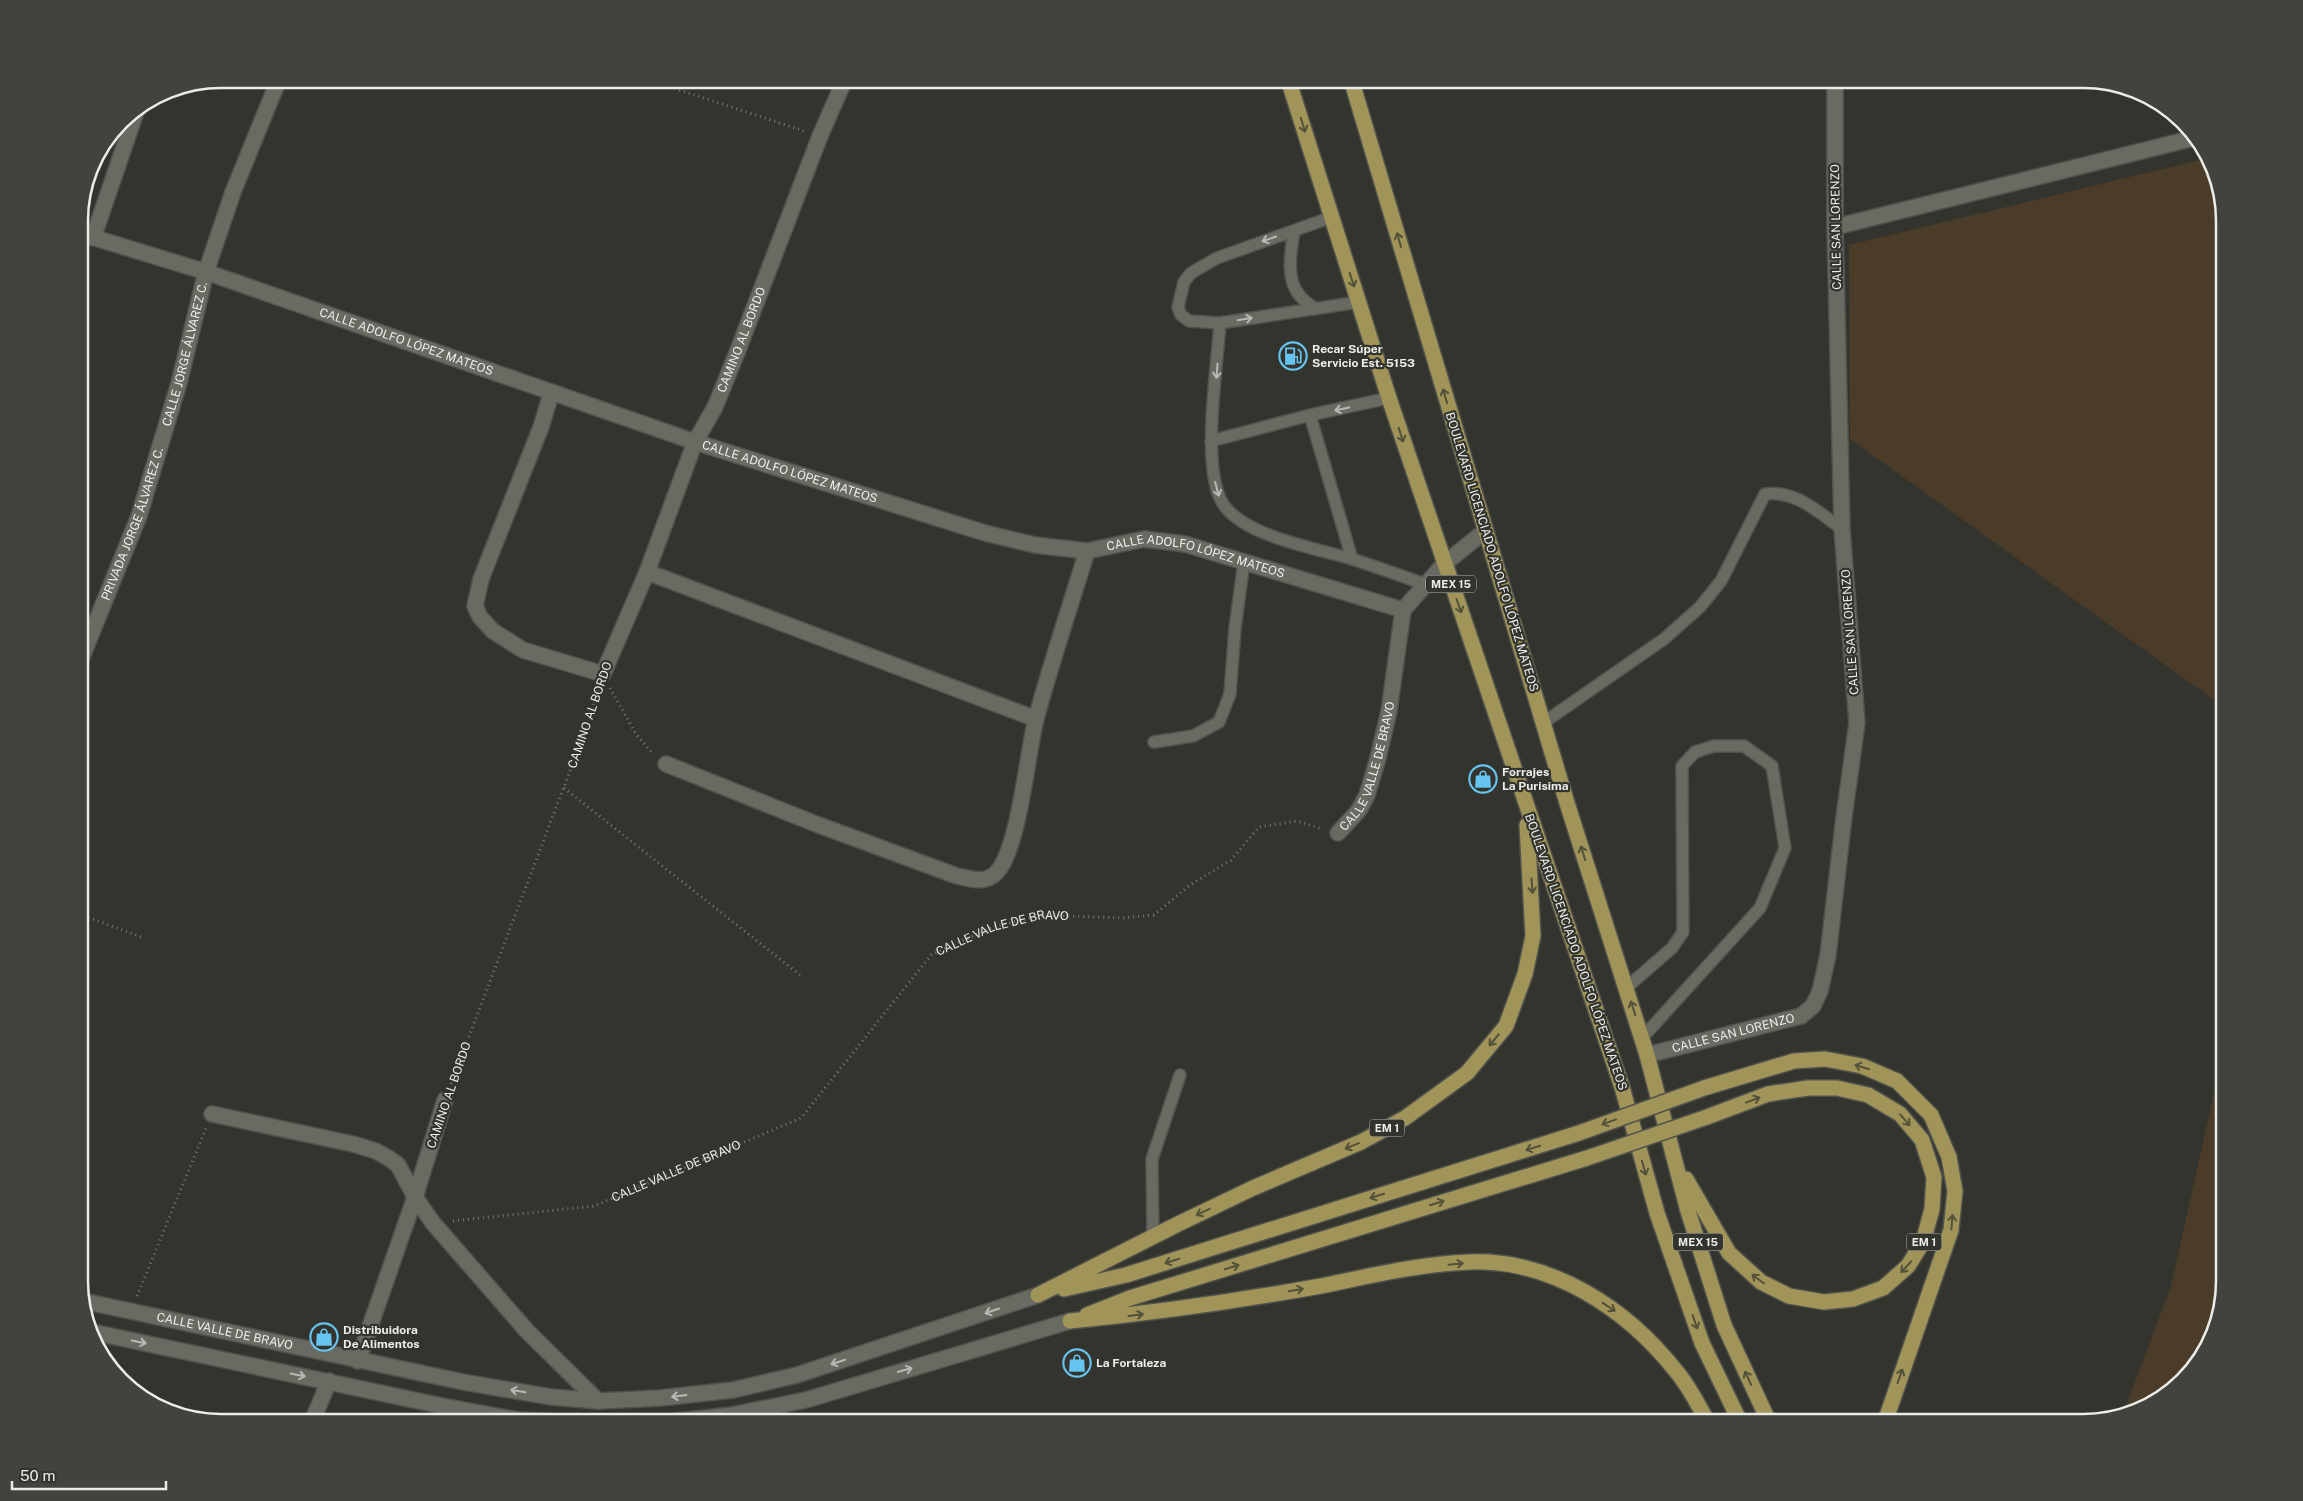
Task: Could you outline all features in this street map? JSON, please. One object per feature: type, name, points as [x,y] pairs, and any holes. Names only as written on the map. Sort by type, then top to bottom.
[{"type":"main road","name":"BOULEVARD LICENCIADO ADOLFO LÓPEZ MATEOS","points":[[1291,87],[1389,398],[1444,564],[1622,1087],[1657,1213],[1702,1343],[1736,1414]]},
{"type":"main road","name":"BOULEVARD LICENCIADO ADOLFO LÓPEZ MATEOS","points":[[1353,87],[1543,723],[1642,1038],[1674,1159],[1724,1325],[1765,1414]]},
{"type":"main road","name":"EM 1","points":[[1038,1296],[1253,1188],[1361,1142],[1406,1118],[1467,1073],[1506,1026],[1525,974],[1533,936],[1526,802]]},
{"type":"main road","name":"EM 1","points":[[1038,1296],[1126,1275],[1579,1133],[1704,1088],[1794,1061],[1825,1059],[1862,1066],[1897,1080],[1931,1115],[1949,1157],[1955,1191],[1952,1230],[1888,1414]]},
{"type":"main road","name":"EM 1","points":[[1070,1321],[1130,1298],[1587,1158],[1768,1094],[1808,1088],[1837,1088],[1868,1095],[1900,1114],[1922,1140],[1934,1177],[1932,1209],[1924,1242],[1908,1266],[1883,1288],[1853,1299],[1824,1302],[1789,1296],[1761,1282],[1728,1253],[1674,1159]]},
{"type":"main road","name":"EM 1","points":[[1070,1321],[1198,1307],[1407,1269],[1471,1262],[1519,1266],[1561,1279],[1610,1307],[1646,1336],[1677,1372],[1703,1414]]},
{"type":"street","name":"CALLE JORGE ÁLVAREZ C.","points":[[164,438],[206,272],[233,192],[278,87]]},
{"type":"street","name":"CAMINO AL BORDO","points":[[603,674],[647,572],[695,442],[715,407],[820,136],[841,87]]},
{"type":"street","name":"CALLE SAN LORENZO","points":[[1647,1055],[1801,1016],[1813,1006],[1820,991],[1828,956],[1857,723],[1842,529],[1835,227],[1835,87]]},
{"type":"street","points":[[88,230],[132,121]]},
{"type":"street","points":[[1835,227],[2188,139]]},
{"type":"street","name":"CALLE ADOLFO LÓPEZ MATEOS","points":[[88,236],[206,272],[551,394],[695,442],[985,533],[1035,545],[1087,551],[1144,539],[1185,544],[1403,610]]},
{"type":"street","points":[[551,394],[541,427],[481,579],[475,606],[480,617],[493,632],[523,650],[603,674]]},
{"type":"street","name":"PRIVADA JORGE ÁLVAREZ C.","points":[[88,642],[139,516],[164,438]]},
{"type":"street","points":[[1403,610],[1444,564],[1485,531]]},
{"type":"street","points":[[666,764],[816,824],[976,881],[987,879],[996,873],[1004,861],[1014,835],[1036,719],[1087,551]]},
{"type":"street","points":[[647,572],[1036,719]]},
{"type":"street","name":"CALLE VALLE DE BRAVO","points":[[1338,833],[1359,810],[1378,758],[1389,711],[1403,610]]},
{"type":"street","name":"CAMINO AL BORDO","points":[[358,1361],[415,1197],[445,1100]]},
{"type":"street","points":[[212,1114],[353,1144],[376,1151],[398,1165],[415,1197],[433,1223],[527,1331],[598,1401]]},
{"type":"street","name":"CALLE VALLE DE BRAVO","points":[[89,1303],[473,1384],[551,1397],[598,1401],[660,1398],[733,1390],[797,1375],[1038,1296]]},
{"type":"street","name":"EM 1","points":[[737,1414],[806,1400],[1070,1321]]},
{"type":"street","points":[[99,1333],[485,1414]]},
{"type":"street","points":[[315,1414],[329,1381]]},
{"type":"lane","points":[[1332,217],[1217,258],[1190,273],[1184,282],[1178,307],[1181,315],[1189,321],[1220,323],[1359,302]]},
{"type":"lane","points":[[1294,231],[1291,270],[1293,285],[1300,296],[1315,308]]},
{"type":"lane","points":[[1220,323],[1212,441],[1214,477],[1219,497],[1226,509],[1250,527],[1295,544],[1352,559],[1427,585]]},
{"type":"lane","points":[[1212,441],[1389,398]]},
{"type":"lane","points":[[1310,416],[1352,559]]},
{"type":"lane","points":[[1543,723],[1664,638],[1700,607],[1721,581],[1765,494],[1780,492],[1799,499],[1842,529]]},
{"type":"lane","points":[[1154,742],[1193,736],[1219,722],[1230,694],[1235,628],[1244,562]]},
{"type":"lane","points":[[1626,988],[1672,948],[1683,932],[1682,766],[1695,752],[1714,746],[1744,746],[1772,766],[1786,848],[1760,908],[1642,1038]]},
{"type":"lane","points":[[1153,1237],[1152,1159],[1180,1075]]},
{"type":"path","points":[[670,87],[820,136]]},
{"type":"path","points":[[603,674],[636,734],[655,757],[666,764]]},
{"type":"path","name":"CAMINO AL BORDO","points":[[445,1100],[564,788],[603,674]]},
{"type":"path","points":[[564,788],[800,975]]},
{"type":"path","name":"CALLE VALLE DE BRAVO","points":[[433,1223],[594,1206],[801,1118],[931,955],[993,927],[1041,915],[1122,918],[1154,915],[1190,885],[1231,860],[1259,827],[1297,821],[1338,833]]},
{"type":"path","points":[[88,917],[144,938]]},
{"type":"path","points":[[130,1311],[212,1114]]},
{"type":"shaded area","points":[[2201,160],[2211,186],[2216,220],[2216,701],[1850,439],[1849,245]]},
{"type":"shaded area","points":[[2216,1084],[2216,1281],[2213,1307],[2202,1340],[2183,1368],[2157,1391],[2142,1400],[2126,1406],[2171,1286]]},
{"type":"place","name":"Recar Súper Servicio Est. 5153","points":[[1293,356]]},
{"type":"place","name":"Forrajes La Purisima","points":[[1483,779]]},
{"type":"place","name":"Distribuidora De Alimentos","points":[[324,1337]]},
{"type":"place","name":"La Fortaleza","points":[[1077,1363]]}]
